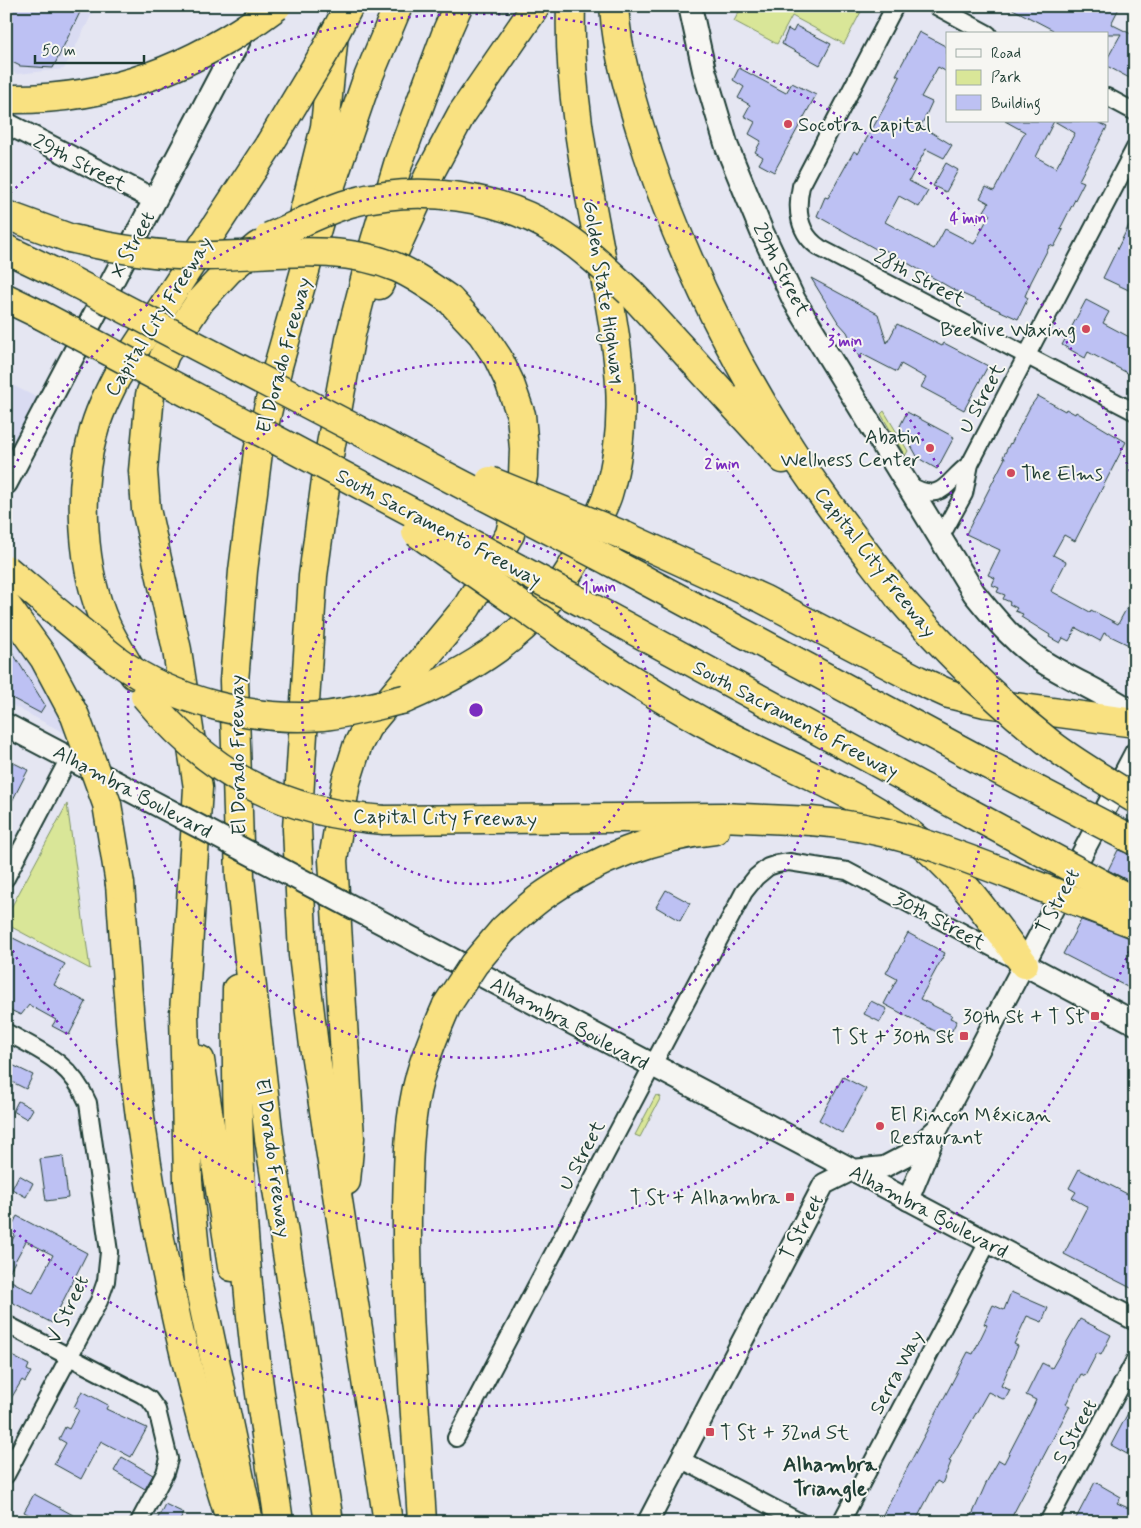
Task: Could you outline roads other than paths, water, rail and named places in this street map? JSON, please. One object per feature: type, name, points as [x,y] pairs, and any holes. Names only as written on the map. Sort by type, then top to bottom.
[{"type":"highway","points":[[6,99],[48,98],[82,94],[150,77],[214,49],[277,6]]},
{"type":"highway","points":[[278,366],[302,220],[325,127],[335,22],[334,6]]},
{"type":"highway","name":"Capital City Freeway","points":[[349,6],[326,50],[268,144],[116,378],[102,405],[92,435],[84,501],[84,526],[94,589],[106,624],[145,696],[179,735],[197,751],[243,782],[294,804],[349,818],[384,820],[722,817],[811,821]]},
{"type":"highway","name":"El Dorado Freeway","points":[[330,1522],[269,1138],[240,877],[234,681],[243,571],[256,461],[278,366],[322,211],[365,85],[398,6]]},
{"type":"highway","points":[[388,1522],[314,1046],[303,955],[296,829],[313,576],[330,450],[352,334],[375,241],[399,161],[458,6]]},
{"type":"highway","points":[[352,334],[387,269],[431,170],[462,115],[536,6]]},
{"type":"highway","name":"Golden State Highway","points":[[6,570],[119,662],[152,681],[202,700],[269,716],[298,717],[348,713],[405,699],[443,683],[490,655],[545,606],[572,571],[608,496],[619,442],[621,374],[579,136],[570,41],[571,6]]},
{"type":"highway","name":"Capital City Freeway","points":[[614,6],[619,46],[641,132],[661,191],[692,268],[736,356],[783,437],[822,496],[899,596],[930,632],[1006,706],[1078,763],[1135,799]]},
{"type":"highway","points":[[233,1506],[198,1280],[188,1181],[184,1013],[198,788],[178,650],[146,509],[143,471],[145,431],[150,395],[165,354],[201,300],[229,270],[270,237],[352,202],[403,195],[446,195],[481,201],[536,220],[585,251],[630,292],[772,448],[822,496]]},
{"type":"highway","points":[[6,215],[69,238],[116,250],[160,255],[329,253],[362,257],[397,268],[426,283],[450,300],[482,334],[498,358],[509,381],[521,415],[524,449],[523,476],[510,534],[467,607],[367,727],[357,747],[346,782],[333,860],[350,1138],[342,1220]]},
{"type":"highway","points":[[6,249],[62,276],[611,562],[987,764],[1135,841]]},
{"type":"highway","name":"South Sacramento Freeway","points":[[6,298],[585,604],[1135,902]]},
{"type":"highway","points":[[336,418],[624,536],[763,599],[918,680],[950,694],[985,703],[1135,722]]},
{"type":"highway","points":[[319,463],[566,637],[644,688],[715,729],[875,808],[902,827],[952,872],[1024,964]]},
{"type":"highway","points":[[6,605],[44,658],[75,716],[107,804],[120,884],[141,1123],[160,1245],[191,1384],[233,1506],[249,1522]]},
{"type":"highway","points":[[422,1522],[409,1303],[408,1169],[412,1124],[420,1077],[433,1036],[447,1005],[474,964],[503,930],[545,894],[569,878],[645,844],[699,832],[811,821],[861,826],[910,838],[965,856],[1135,924]]},
{"type":"highway","points":[[240,877],[236,1076],[255,1354],[279,1522]]},
{"type":"highway","points":[[190,913],[201,1070],[231,1261],[255,1354]]},
{"type":"main road","name":"X Street","points":[[6,482],[257,6]]},
{"type":"main road","name":"29th Street","points":[[690,6],[704,70],[722,131],[762,232],[794,300],[974,593],[1009,634],[1044,662],[1118,702],[1135,714]]},
{"type":"main road","name":"Alhambra Boulevard","points":[[6,725],[651,1066],[852,1170]]},
{"type":"main road","name":"30th Street","points":[[1024,964],[1135,1023]]},
{"type":"street","name":"28th Street","points":[[895,6],[801,186],[797,206],[801,224],[810,240],[820,248],[1135,412]]},
{"type":"street","points":[[936,6],[984,32]]},
{"type":"street","points":[[1108,98],[1135,112]]},
{"type":"street","name":"29th Street","points":[[6,123],[155,200]]},
{"type":"street","name":"U Street","points":[[940,538],[964,494],[970,464],[1135,148]]},
{"type":"street","points":[[908,484],[918,490],[935,492],[946,488],[957,473],[970,464]]},
{"type":"street","name":"T Street","points":[[648,1522],[824,1184],[852,1170],[884,1167],[909,1154],[938,1128],[1135,753]]},
{"type":"street","points":[[6,878],[69,758]]},
{"type":"street","name":"30th Street","points":[[744,892],[756,877],[768,867],[777,864],[789,862],[847,871],[1024,964]]},
{"type":"street","name":"U Street","points":[[456,1438],[744,892]]},
{"type":"street","name":"V Street","points":[[6,1032],[45,1052],[64,1066],[78,1083],[88,1103],[109,1252],[108,1271],[103,1291],[6,1475]]},
{"type":"street","points":[[908,1200],[938,1128]]},
{"type":"street","name":"Alhambra Boulevard","points":[[852,1170],[1135,1320]]},
{"type":"street","name":"Serra Way","points":[[842,1522],[988,1242]]},
{"type":"street","points":[[6,1324],[142,1394],[157,1410],[169,1459],[166,1473],[139,1522]]},
{"type":"street","name":"S Street","points":[[1048,1522],[1135,1360]]},
{"type":"street","points":[[680,1459],[800,1522]]},
{"type":"place","name":"Socotra Capital","points":[[788,124]]},
{"type":"place","name":"Beehive Waxing","points":[[1086,329]]},
{"type":"place","name":"Abatin Wellness Center","points":[[930,448]]},
{"type":"place","name":"The Elms","points":[[1011,473]]},
{"type":"place","name":"30th St + T St","points":[[1095,1016]]},
{"type":"place","name":"T St + 30th St","points":[[964,1036]]},
{"type":"place","name":"El Rincon Méxican Restaurant","points":[[880,1126]]},
{"type":"place","name":"T St + Alhambra","points":[[790,1197]]},
{"type":"place","name":"T St + 32nd St","points":[[710,1432]]},
{"type":"district","name":"Alhambra Triangle","points":[[830,1476]]}]
